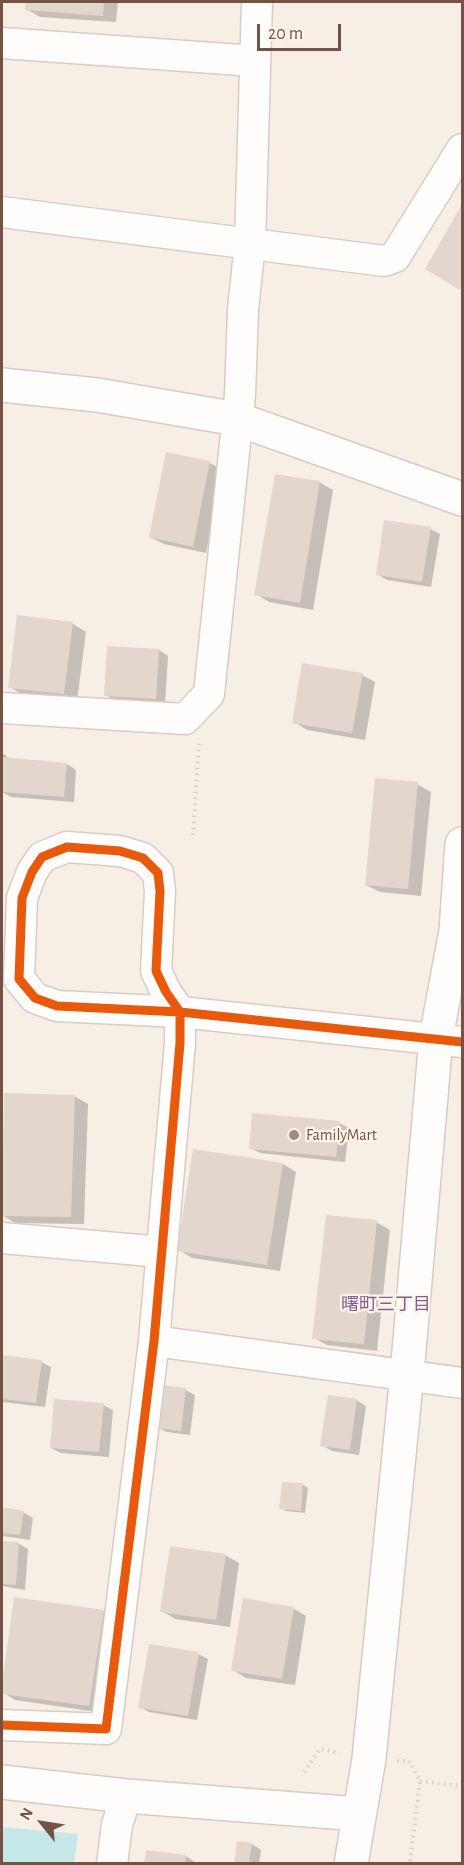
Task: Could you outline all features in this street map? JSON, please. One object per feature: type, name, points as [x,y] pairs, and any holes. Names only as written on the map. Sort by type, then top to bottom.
[{"type":"street","points":[[2,708],[185,719],[209,694],[240,395],[243,310],[249,243],[257,2]]},
{"type":"street","points":[[2,43],[255,61]]},
{"type":"street","points":[[2,212],[384,261],[395,257],[462,149]]},
{"type":"street","points":[[2,385],[97,395],[237,419],[462,499]]},
{"type":"street","points":[[351,1863],[371,1736],[406,1374],[449,1040],[462,844]]},
{"type":"street","points":[[2,1725],[106,1729],[154,1341],[180,1043],[180,1012],[166,992],[156,971],[160,891],[158,873],[143,858],[120,850],[67,847],[54,850],[42,857],[32,872],[22,898],[19,979],[35,998],[57,1006],[180,1012],[449,1040]]},
{"type":"street","points":[[108,1008],[130,997],[156,971]]},
{"type":"street","points":[[2,1238],[162,1252]]},
{"type":"street","points":[[154,1341],[462,1383]]},
{"type":"street","points":[[2,1782],[126,1796],[359,1814]]},
{"type":"street","points":[[112,1863],[117,1825],[126,1796]]},
{"type":"path","points":[[193,835],[201,704]]},
{"type":"path","points":[[420,1781],[462,1786]]},
{"type":"water","points":[[2,1827],[78,1834],[74,1863],[2,1863]]},
{"type":"building","points":[[25,2],[104,2],[103,16],[25,10]]},
{"type":"building","points":[[462,204],[462,291],[425,269]]},
{"type":"building","points":[[166,452],[210,461],[193,547],[149,537]]},
{"type":"building","points":[[275,474],[320,481],[300,603],[254,595]]},
{"type":"building","points":[[384,520],[431,527],[422,582],[376,575]]},
{"type":"building","points":[[17,615],[73,622],[64,694],[8,688]]},
{"type":"building","points":[[107,646],[159,649],[156,699],[104,696]]},
{"type":"building","points":[[302,663],[363,673],[352,733],[292,723]]},
{"type":"building","points":[[2,757],[67,763],[64,797],[2,792]]},
{"type":"building","points":[[375,778],[418,782],[408,889],[365,885]]},
{"type":"building","points":[[4,1093],[75,1095],[71,1217],[2,1216]]},
{"type":"building","name":"FamilyMart","points":[[252,1113],[340,1121],[336,1157],[249,1149]]},
{"type":"building","points":[[193,1149],[283,1163],[267,1265],[177,1251]]},
{"type":"building","points":[[326,1215],[377,1220],[364,1344],[312,1339]]},
{"type":"building","points":[[2,1355],[42,1360],[36,1403],[2,1399]]},
{"type":"building","points":[[162,1385],[186,1388],[181,1431],[156,1428]]},
{"type":"building","points":[[328,1395],[357,1399],[350,1450],[320,1446]]},
{"type":"building","points":[[54,1399],[104,1403],[99,1452],[50,1448]]},
{"type":"building","points":[[282,1482],[303,1483],[301,1511],[279,1509]]},
{"type":"building","points":[[2,1507],[24,1511],[20,1535],[2,1533]]},
{"type":"building","points":[[2,1541],[19,1542],[16,1585],[2,1584]]},
{"type":"building","points":[[170,1546],[226,1554],[216,1620],[160,1612]]},
{"type":"building","points":[[14,1597],[104,1610],[89,1706],[2,1694]]},
{"type":"building","points":[[243,1598],[294,1607],[282,1679],[231,1671]]},
{"type":"building","points":[[149,1644],[199,1652],[188,1716],[138,1708]]},
{"type":"building","points":[[237,1841],[252,1843],[249,1864],[234,1864]]},
{"type":"building","points":[[146,1850],[186,1855],[185,1864],[144,1864]]},
{"type":"cycle path","points":[[2,1725],[106,1729],[154,1341],[180,1043],[180,1012],[166,992],[156,971],[160,891],[158,873],[143,858],[120,851],[67,847],[42,857],[32,872],[22,898],[19,979],[35,998],[57,1006],[180,1012],[462,1042]]},
{"type":"place","name":"FamilyMart","points":[[294,1135]]},
{"type":"district","name":"曙町三丁目","points":[[386,1305]]}]
